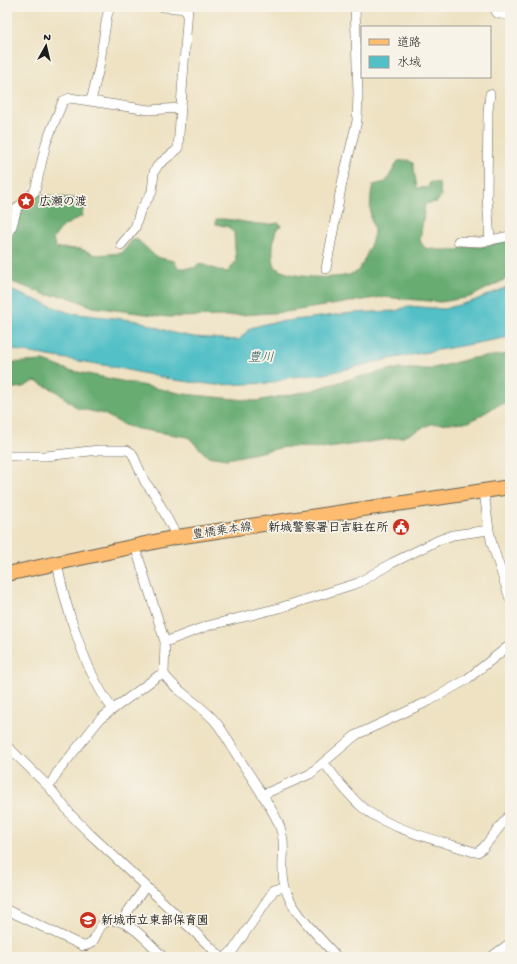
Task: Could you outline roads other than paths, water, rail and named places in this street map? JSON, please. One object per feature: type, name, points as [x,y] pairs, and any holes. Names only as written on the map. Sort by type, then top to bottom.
[{"type":"main road","name":"豊橋乗本線","points":[[7,574],[177,537],[510,487]]},
{"type":"street","points":[[90,101],[99,68],[107,16],[110,7]]},
{"type":"street","points":[[121,245],[135,228],[140,211],[152,192],[154,172],[158,165],[178,149],[188,8],[163,7]]},
{"type":"street","points":[[326,269],[342,183],[357,121],[358,94],[355,7]]},
{"type":"street","points":[[494,7],[497,13],[510,16]]},
{"type":"street","points":[[490,94],[488,111],[487,197],[490,241]]},
{"type":"street","points":[[7,234],[12,226],[17,208],[35,191],[46,143],[63,101],[70,98],[149,110],[181,108]]},
{"type":"street","points":[[458,241],[490,241],[510,236]]},
{"type":"street","points":[[7,456],[46,456],[99,450],[127,450],[132,453],[145,482],[163,509],[177,537]]},
{"type":"street","points":[[484,492],[492,544],[510,599]]},
{"type":"street","points":[[165,642],[207,626],[279,608],[358,583],[392,563],[439,540],[489,530]]},
{"type":"street","points":[[135,546],[165,642],[164,674],[175,687],[201,705],[215,721],[262,795],[282,831],[284,845],[284,886],[293,905],[337,957]]},
{"type":"street","points":[[57,563],[80,642],[104,698],[112,708]]},
{"type":"street","points":[[262,795],[310,774],[356,735],[429,700],[466,680],[510,645]]},
{"type":"street","points":[[49,787],[57,773],[100,718],[158,676],[164,674]]},
{"type":"street","points":[[7,746],[49,787],[72,816],[220,957]]},
{"type":"street","points":[[324,763],[343,788],[363,808],[404,829],[474,852],[478,852],[483,848],[510,814]]},
{"type":"street","points":[[124,922],[126,914],[146,886]]},
{"type":"street","points":[[226,957],[234,949],[274,890],[284,886]]},
{"type":"street","points":[[7,910],[83,946],[88,946],[93,942],[102,925],[107,922],[124,922],[137,932],[162,957]]},
{"type":"street","points":[[492,957],[510,944]]},
{"type":"water","name":"豊川","points":[[510,286],[510,337],[389,359],[325,374],[291,377],[271,383],[216,385],[174,380],[109,366],[7,349],[7,289],[70,313],[139,321],[173,333],[194,337],[239,340],[250,328],[269,323],[352,313],[396,311],[408,306],[444,309],[473,301]]},
{"type":"place","name":"広瀬の渡","points":[[26,201]]},
{"type":"place","name":"新城警察署日吉駐在所","points":[[401,527]]},
{"type":"place","name":"新城市立東部保育園","points":[[88,920]]}]
